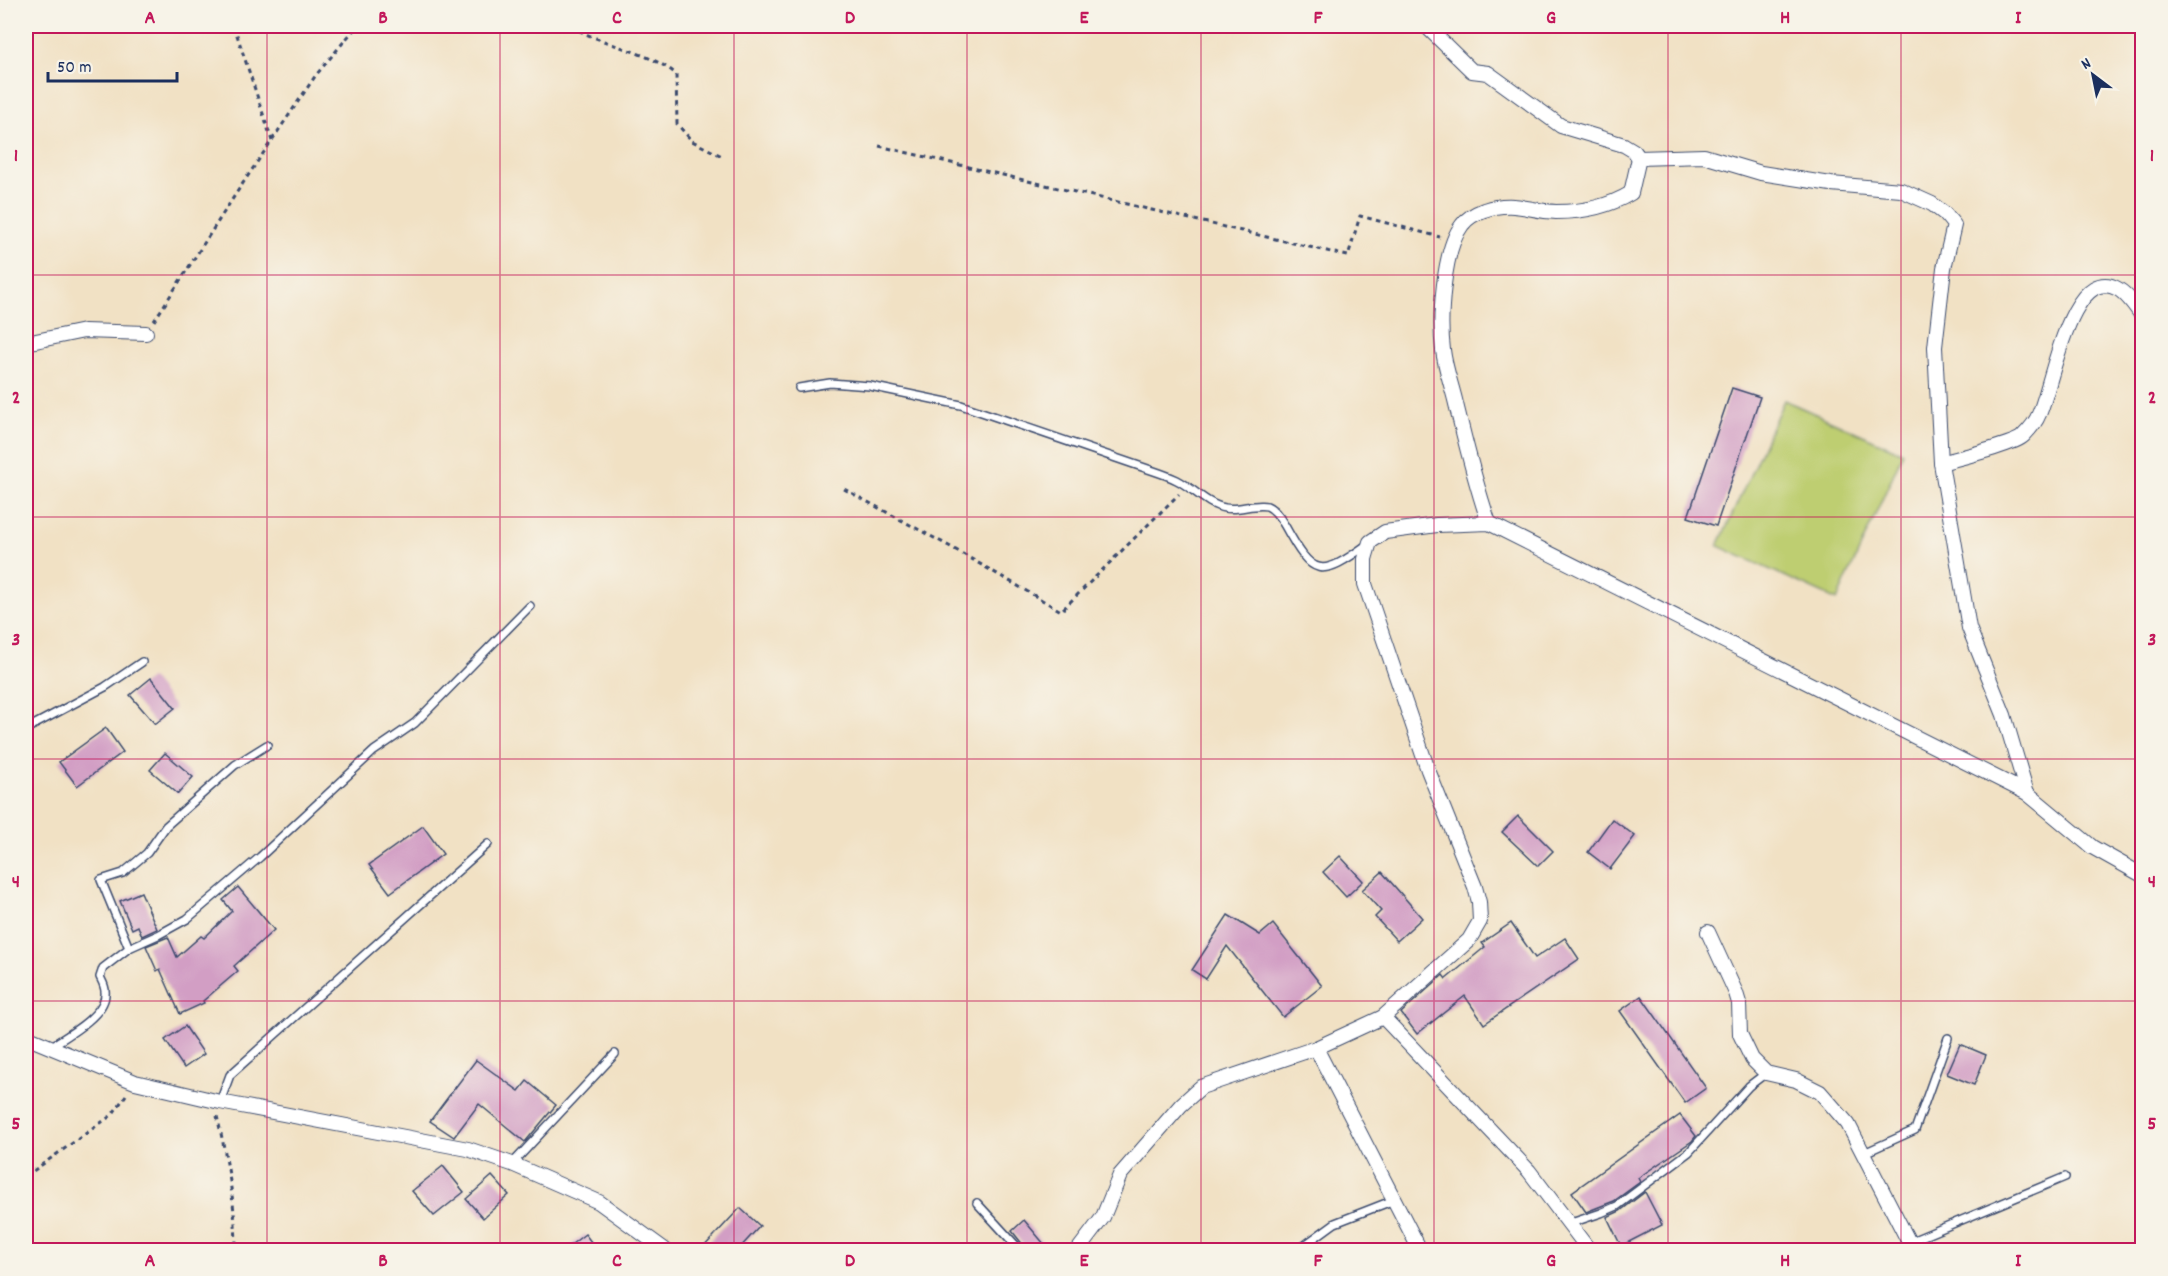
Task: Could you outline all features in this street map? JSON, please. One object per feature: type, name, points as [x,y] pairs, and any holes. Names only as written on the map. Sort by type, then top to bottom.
[{"type":"street","points":[[1426,26],[1472,71],[1488,73],[1561,126],[1624,145],[1634,151],[1639,158],[1631,194],[1620,200],[1585,210],[1555,212],[1514,204],[1485,210],[1472,215],[1462,224],[1453,240],[1443,291],[1443,350],[1475,484],[1489,523]]},
{"type":"street","points":[[1639,158],[1704,156],[1761,173],[1830,184],[1901,190],[1932,204],[1954,225],[1944,268],[1935,347],[1941,463],[1969,628],[2004,715],[2027,793]]},
{"type":"street","points":[[1941,463],[2021,439],[2039,415],[2063,334],[2080,303],[2095,287],[2105,284],[2118,289],[2142,316]]},
{"type":"street","points":[[26,343],[84,331],[146,333]]},
{"type":"street","points":[[1078,1251],[1103,1217],[1120,1175],[1181,1105],[1201,1087],[1316,1048],[1383,1017],[1469,940],[1480,921],[1475,887],[1428,771],[1365,585],[1365,559],[1370,542],[1384,532],[1437,525],[1489,523],[2027,793],[2092,847],[2142,874]]},
{"type":"street","points":[[1708,932],[1736,993],[1739,1003],[1740,1034],[1752,1059],[1766,1073],[1796,1080],[1820,1092],[1848,1124],[1911,1246]]},
{"type":"street","points":[[1383,1017],[1529,1171],[1589,1251]]},
{"type":"street","points":[[26,1037],[135,1083],[216,1101],[468,1149],[512,1164],[599,1202],[665,1251]]},
{"type":"street","points":[[1316,1048],[1420,1251]]},
{"type":"lane","points":[[799,388],[830,383],[870,386],[961,405],[1178,480],[1224,508],[1267,506],[1279,516],[1302,556],[1313,567],[1329,567],[1345,560],[1370,542]]},
{"type":"lane","points":[[50,1047],[90,1019],[105,999],[105,989],[100,977],[103,968],[129,948],[187,919],[251,865],[374,751],[415,723],[530,606]]},
{"type":"lane","points":[[26,729],[105,687],[142,662]]},
{"type":"lane","points":[[129,948],[101,880],[123,873],[147,853],[166,826],[235,765],[267,745]]},
{"type":"lane","points":[[216,1101],[230,1075],[488,844]]},
{"type":"lane","points":[[1864,1153],[1915,1130],[1948,1038]]},
{"type":"lane","points":[[512,1164],[615,1054]]},
{"type":"lane","points":[[1568,1224],[1601,1214],[1617,1206],[1689,1152],[1749,1086],[1766,1073]]},
{"type":"lane","points":[[1911,1246],[2065,1177]]},
{"type":"lane","points":[[1298,1251],[1335,1223],[1394,1200]]},
{"type":"lane","points":[[977,1203],[1020,1251]]},
{"type":"path","points":[[234,26],[272,141]]},
{"type":"path","points":[[146,333],[316,75],[357,26]]},
{"type":"path","points":[[571,26],[664,64],[676,74],[677,124],[692,141],[724,157]]},
{"type":"path","points":[[879,146],[1348,256],[1360,216],[1453,240]]},
{"type":"path","points":[[844,489],[1061,611],[1187,486]]},
{"type":"path","points":[[26,1176],[112,1115],[135,1083]]},
{"type":"path","points":[[216,1101],[236,1232],[236,1251]]},
{"type":"green space","points":[[1784,400],[1903,453],[1837,600],[1718,546]]},
{"type":"building","points":[[1732,388],[1760,397],[1716,526],[1688,517]]},
{"type":"building","points":[[151,678],[175,708],[155,724],[130,695]]},
{"type":"building","points":[[106,728],[123,752],[77,786],[59,762]]},
{"type":"building","points":[[165,753],[193,777],[178,794],[150,770]]},
{"type":"building","points":[[1518,816],[1553,851],[1538,866],[1502,832]]},
{"type":"building","points":[[1612,819],[1635,836],[1610,869],[1588,852]]},
{"type":"building","points":[[423,826],[443,854],[390,893],[369,865]]},
{"type":"building","points":[[1340,856],[1363,881],[1346,897],[1323,872]]},
{"type":"building","points":[[1382,872],[1422,918],[1397,941],[1375,917],[1381,911],[1362,890]]},
{"type":"building","points":[[238,887],[274,930],[234,966],[238,971],[203,1001],[204,1003],[180,1014],[160,969],[157,971],[146,946],[168,937],[177,957],[201,936],[204,938],[232,911],[223,900]]},
{"type":"building","points":[[141,892],[157,929],[142,936],[138,926],[132,929],[120,901]]},
{"type":"building","points":[[1228,915],[1260,935],[1273,924],[1322,986],[1283,1017],[1227,946],[1206,979],[1192,970]]},
{"type":"building","points":[[1511,923],[1535,958],[1565,938],[1579,959],[1484,1024],[1465,996],[1417,1034],[1401,1013],[1443,975],[1446,979],[1485,947],[1482,943]]},
{"type":"building","points":[[1641,996],[1706,1088],[1685,1103],[1620,1011]]},
{"type":"building","points":[[185,1026],[204,1054],[184,1068],[165,1040]]},
{"type":"building","points":[[1960,1044],[1986,1055],[1974,1085],[1947,1074]]},
{"type":"building","points":[[476,1060],[519,1091],[527,1081],[556,1105],[525,1142],[479,1104],[454,1137],[430,1121]]},
{"type":"building","points":[[1680,1115],[1696,1136],[1692,1141],[1638,1178],[1640,1182],[1614,1201],[1586,1212],[1572,1192]]},
{"type":"building","points":[[443,1166],[464,1192],[434,1216],[412,1191]]},
{"type":"building","points":[[492,1176],[509,1195],[483,1218],[466,1199]]},
{"type":"building","points":[[1645,1192],[1662,1225],[1621,1246],[1607,1217],[1620,1211]]},
{"type":"building","points":[[740,1208],[760,1226],[737,1251],[700,1251]]},
{"type":"building","points":[[1024,1220],[1050,1251],[1028,1251],[1012,1231]]},
{"type":"building","points":[[585,1234],[598,1251],[563,1251]]}]
